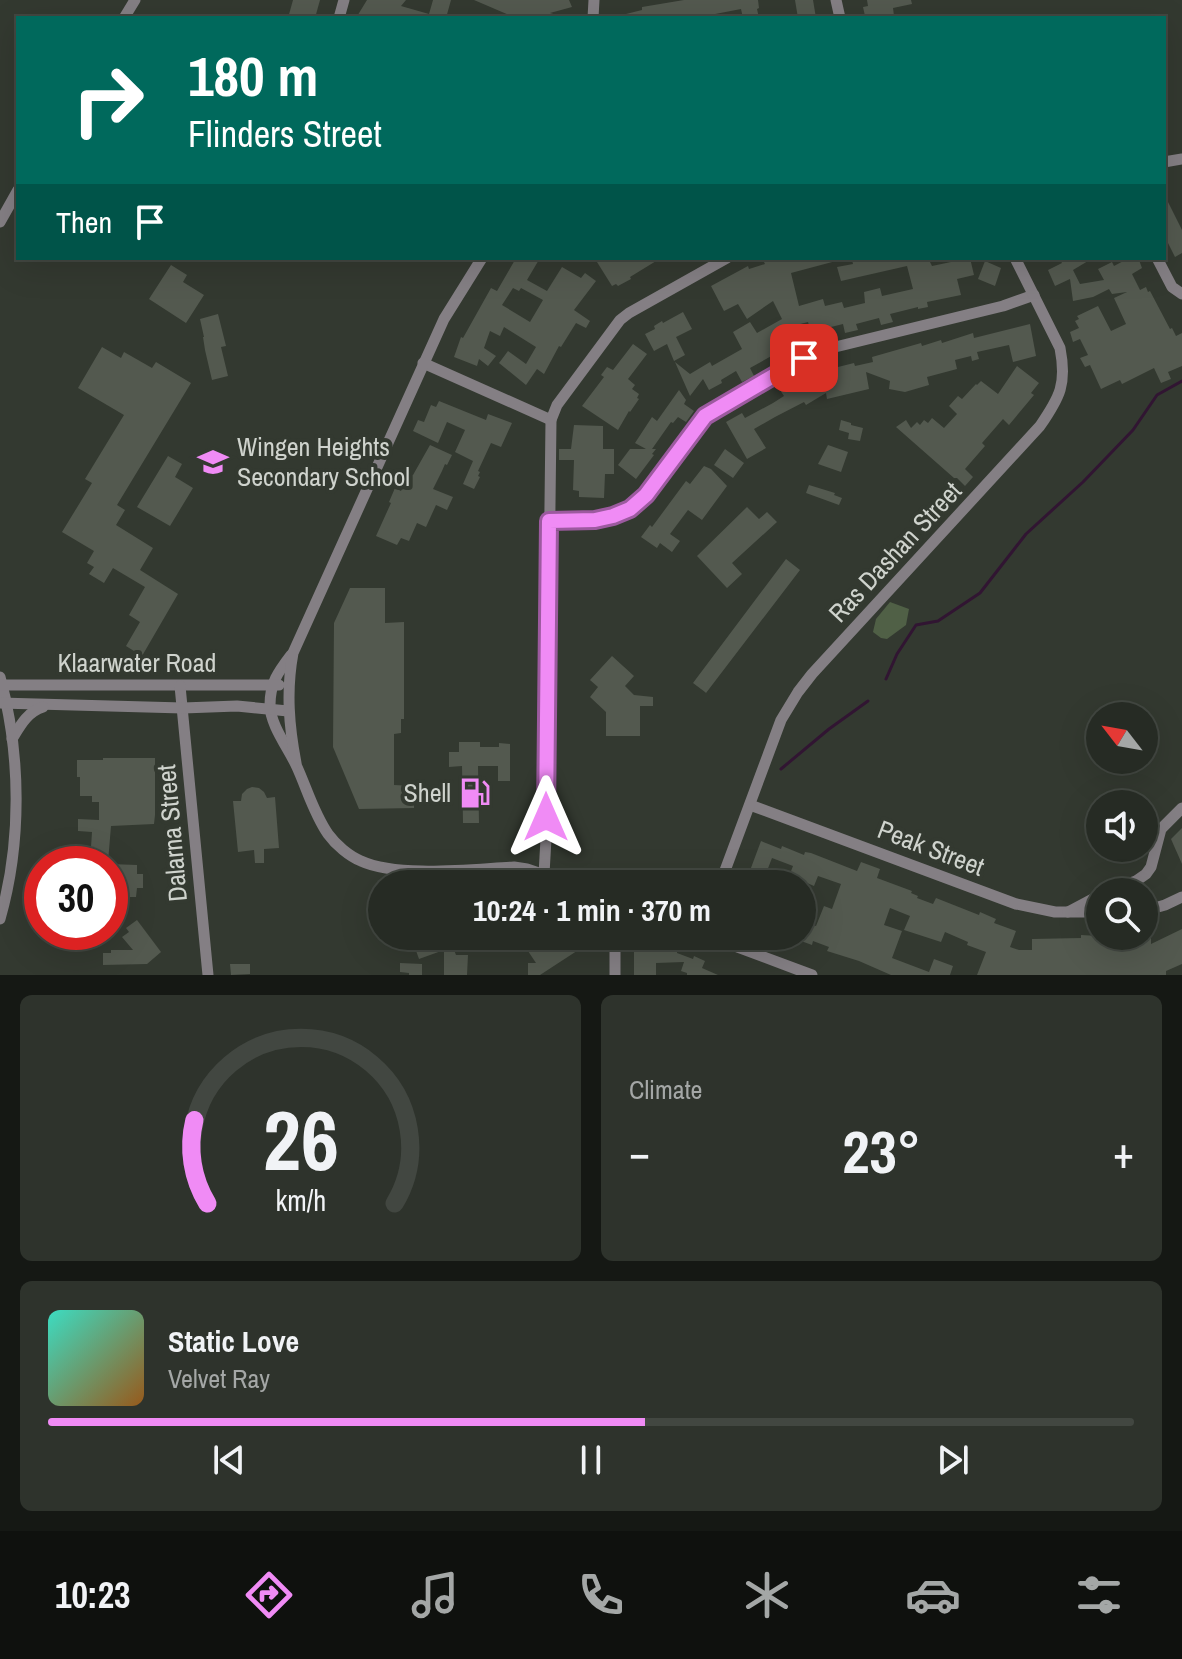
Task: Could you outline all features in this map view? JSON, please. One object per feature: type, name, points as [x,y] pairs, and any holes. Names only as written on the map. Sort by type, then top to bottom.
[{"type":"street","points":[[0,222],[16,194]]},
{"type":"street","points":[[397,870],[359,861],[331,837],[319,820],[270,709],[272,685],[293,653],[444,319],[481,260]]},
{"type":"street","points":[[544,870],[551,420],[557,405],[620,320],[723,260]]},
{"type":"street","name":"Ras Dashan Street","points":[[725,870],[781,720],[798,692],[1040,426],[1056,403],[1063,383],[1060,348],[1016,260]]},
{"type":"street","points":[[1158,260],[1172,287],[1182,294]]},
{"type":"street","points":[[549,521],[595,520],[630,509],[646,495],[705,416],[804,358],[827,349],[1003,306],[1034,295]]},
{"type":"street","points":[[423,363],[551,420]]},
{"type":"street","points":[[293,653],[288,711],[296,763]]},
{"type":"street","points":[[0,919],[16,826],[12,739],[1,683]]},
{"type":"street","name":"Klaarwater Road","points":[[1,683],[288,684]]},
{"type":"street","name":"Dalarna Street","points":[[180,686],[208,975]]},
{"type":"street","name":"Klaarwater Road","points":[[4,703],[183,708],[237,706],[288,711]]},
{"type":"street","points":[[12,739],[32,711],[51,704]]},
{"type":"street","name":"Peak Street","points":[[750,805],[1016,904],[1067,913],[1086,912]]},
{"type":"street","points":[[1140,878],[1151,867],[1160,832],[1182,808]]},
{"type":"street","points":[[430,870],[514,867],[527,870]]},
{"type":"street","points":[[1158,907],[1182,897]]},
{"type":"street","points":[[1067,913],[1086,903]]},
{"type":"street","points":[[615,950],[615,975]]},
{"type":"street","points":[[745,950],[812,975]]},
{"type":"green space","points":[[890,602],[909,609],[906,625],[887,639],[873,632],[876,619]]},
{"type":"building","points":[[293,0],[320,0],[316,16],[289,16]]},
{"type":"building","points":[[367,0],[406,0],[401,6],[429,14],[433,0],[451,0],[447,16],[357,16]]},
{"type":"building","points":[[474,0],[569,0],[572,7],[550,13],[560,16],[509,15]]},
{"type":"building","points":[[684,0],[758,0],[759,8],[759,16],[743,16],[741,9],[708,16],[626,16],[642,10],[642,7]]},
{"type":"building","points":[[795,0],[813,0],[816,16],[798,16]]},
{"type":"building","points":[[867,0],[911,0],[912,4],[893,8],[894,16],[865,16],[863,7],[868,6]]},
{"type":"building","points":[[1166,198],[1182,230],[1182,253],[1175,257],[1166,239]]},
{"type":"building","points":[[515,260],[539,260],[527,280],[547,291],[562,267],[581,278],[585,273],[596,281],[574,310],[590,321],[586,328],[576,323],[544,374],[537,369],[526,385],[499,363],[508,351],[526,364],[536,347],[504,327],[500,336],[490,331],[484,348],[496,356],[488,366],[479,359],[477,366],[454,357],[461,337],[491,288],[497,291]],"holes":[[[513,288],[519,291],[521,288],[543,300],[530,322],[502,305]]]},
{"type":"building","points":[[658,260],[618,286],[612,286],[597,262]]},
{"type":"building","points":[[836,260],[791,273],[799,306],[823,299],[825,306],[842,302],[844,308],[865,303],[864,292],[880,288],[882,296],[913,289],[907,266],[841,281],[837,267],[853,264],[852,260],[929,260],[932,266],[970,260],[974,275],[957,279],[961,295],[927,302],[928,307],[890,314],[893,322],[881,325],[879,318],[856,324],[858,330],[845,333],[843,324],[811,332],[808,322],[781,329],[791,345],[750,368],[754,376],[742,382],[736,371],[709,390],[703,379],[690,396],[675,362],[690,374],[710,362],[712,366],[742,349],[733,332],[750,322],[757,333],[782,319],[773,301],[747,319],[738,304],[724,311],[711,286],[748,266],[749,269],[764,262]]},
{"type":"building","points":[[1060,260],[1090,260],[1073,270],[1080,284],[1104,280],[1098,269],[1112,262],[1114,266],[1125,260],[1139,260],[1142,268],[1132,274],[1140,290],[1146,287],[1150,291],[1170,329],[1176,336],[1182,333],[1182,366],[1168,372],[1171,379],[1161,383],[1154,368],[1122,384],[1120,380],[1101,389],[1090,365],[1085,367],[1080,358],[1088,355],[1080,339],[1073,342],[1070,332],[1079,328],[1075,321],[1079,319],[1077,316],[1098,306],[1111,331],[1126,324],[1114,298],[1127,292],[1112,294],[1109,289],[1093,297],[1073,301],[1070,279],[1055,286],[1048,270],[1062,263]]},
{"type":"building","points":[[985,261],[1001,268],[995,286],[978,279]]},
{"type":"building","points":[[171,265],[187,275],[183,282],[204,295],[186,323],[149,299]]},
{"type":"building","points":[[683,312],[692,329],[676,337],[685,355],[674,361],[667,344],[654,351],[645,334],[662,321]]},
{"type":"building","points":[[218,314],[226,346],[221,347],[228,376],[212,380],[200,319]]},
{"type":"building","points":[[1030,324],[1036,356],[1013,362],[1009,345],[977,352],[979,359],[972,361],[971,356],[955,360],[957,369],[927,377],[929,385],[905,392],[889,389],[890,381],[866,372],[869,389],[827,399],[826,393],[754,429],[766,448],[747,459],[726,422],[742,413],[745,418],[773,403],[784,396],[778,387],[806,375],[807,378],[826,373],[830,370],[828,365],[837,363],[838,367],[854,363],[855,366],[873,362],[872,357],[921,343],[922,346],[941,340],[942,343],[973,333],[974,338]]},
{"type":"building","points":[[633,344],[647,354],[628,379],[635,385],[632,389],[639,394],[639,399],[618,430],[582,406],[604,377],[601,375],[607,367],[613,370]]},
{"type":"building","points":[[102,347],[121,358],[124,352],[152,368],[156,362],[191,383],[117,505],[125,510],[116,525],[153,548],[140,570],[178,594],[142,656],[126,646],[140,622],[129,615],[145,587],[113,568],[104,583],[89,574],[94,567],[87,563],[94,551],[62,532],[92,483],[85,479],[124,415],[78,388]]},
{"type":"building","points":[[1017,366],[1039,383],[1031,393],[1034,395],[1009,425],[1003,419],[982,443],[985,446],[965,469],[973,477],[965,486],[896,427],[906,420],[911,428],[917,422],[920,425],[924,420],[928,423],[932,418],[944,428],[957,414],[949,406],[958,396],[962,399],[981,381],[998,394]]},
{"type":"building","points":[[679,390],[686,400],[684,404],[694,411],[686,422],[678,417],[671,422],[652,449],[656,449],[654,455],[636,479],[618,465],[630,449],[646,449],[635,443],[652,417],[657,421]]},
{"type":"building","points":[[439,401],[486,420],[488,414],[512,423],[501,447],[491,443],[478,471],[480,477],[474,489],[463,484],[473,461],[455,452],[465,430],[447,422],[438,443],[413,431],[418,420],[424,422],[431,405],[436,407]]},
{"type":"building","points":[[841,420],[863,428],[860,441],[848,439],[849,433],[839,430]]},
{"type":"building","points":[[574,425],[603,426],[603,449],[614,449],[614,474],[605,474],[604,498],[579,497],[579,491],[573,490],[574,460],[559,460],[559,449],[571,449]]},
{"type":"building","points":[[430,445],[452,455],[433,489],[453,497],[447,510],[436,505],[426,527],[417,523],[409,541],[401,538],[397,545],[376,536],[395,488],[401,491]]},
{"type":"building","points":[[828,445],[848,452],[841,472],[818,464]]},
{"type":"building","points":[[725,449],[744,463],[733,478],[714,465]]},
{"type":"building","points":[[168,456],[182,464],[175,477],[193,488],[170,526],[137,507]]},
{"type":"building","points":[[704,466],[727,486],[702,520],[688,510],[670,534],[680,541],[672,552],[660,543],[657,548],[641,537],[686,481],[690,484]]},
{"type":"building","points":[[809,485],[835,493],[842,498],[839,505],[806,493]]},
{"type":"building","points":[[747,507],[759,519],[767,512],[777,522],[732,563],[742,574],[727,588],[697,556]]},
{"type":"building","points":[[786,559],[800,570],[706,693],[693,683]]},
{"type":"building","points":[[350,588],[385,588],[385,623],[404,622],[404,719],[401,719],[401,733],[394,734],[394,785],[414,786],[414,808],[359,809],[333,747],[334,623]]},
{"type":"building","points":[[612,656],[634,676],[625,686],[634,695],[653,697],[653,706],[640,706],[640,736],[606,736],[606,712],[590,697],[598,687],[590,680]]},
{"type":"building","points":[[459,742],[480,742],[480,747],[510,744],[510,781],[498,781],[498,766],[478,766],[479,823],[463,823],[462,766],[449,767],[449,752],[459,752]]},
{"type":"building","points":[[155,758],[154,824],[111,826],[109,846],[91,846],[92,832],[78,831],[78,819],[99,820],[99,802],[92,802],[92,796],[80,796],[77,760]]},
{"type":"building","points":[[252,787],[259,788],[267,798],[275,797],[279,848],[264,849],[264,863],[255,863],[254,850],[238,852],[233,801],[241,801],[242,794]]},
{"type":"building","points":[[1182,828],[1182,864],[1171,839]]},
{"type":"building","points":[[761,841],[804,855],[805,852],[811,853],[857,871],[861,862],[880,869],[877,878],[912,891],[917,898],[933,904],[936,898],[996,919],[994,923],[1016,931],[1010,947],[1019,950],[1032,950],[1032,939],[1081,938],[1081,935],[1086,935],[1086,950],[1158,950],[1158,941],[1182,929],[1182,964],[1166,971],[1166,975],[977,975],[986,952],[945,932],[941,942],[904,930],[910,916],[890,908],[884,925],[902,931],[892,958],[929,972],[934,959],[953,966],[950,975],[891,975],[827,951],[829,947],[816,942],[816,926],[824,906],[832,909],[841,884],[818,876],[816,881],[816,870],[791,870],[793,866],[772,858],[767,870],[750,870]]},
{"type":"building","points":[[128,865],[137,865],[137,874],[143,874],[143,888],[137,888],[136,897],[128,897]]},
{"type":"building","points":[[137,920],[161,952],[147,964],[103,965],[103,953],[133,950],[128,944],[128,927]]},
{"type":"building","points":[[416,950],[444,950],[419,959]]},
{"type":"building","points":[[444,950],[454,950],[456,955],[468,955],[467,975],[444,975]]},
{"type":"building","points":[[527,950],[578,950],[540,975],[528,975],[528,963],[536,963]]},
{"type":"building","points":[[634,950],[677,950],[677,953],[705,961],[702,968],[718,975],[687,975],[681,971],[684,962],[656,963],[656,975],[634,975]]},
{"type":"building","points":[[400,963],[422,964],[422,975],[400,972]]},
{"type":"building","points":[[230,964],[250,964],[250,974],[231,975]]},
{"type":"waterway","points":[[886,679],[897,654],[916,625],[938,621],[980,593],[1026,534],[1083,482],[1133,430],[1157,395],[1182,381]]},
{"type":"waterway","points":[[781,769],[868,701]]},
{"type":"place","name":"Wingen Heights Secondary School","points":[[213,462]]},
{"type":"place","name":"Shell","points":[[475,793]]},
{"type":"route","points":[[546,817],[549,521],[595,520],[630,509],[646,495],[705,416],[804,358]]}]
